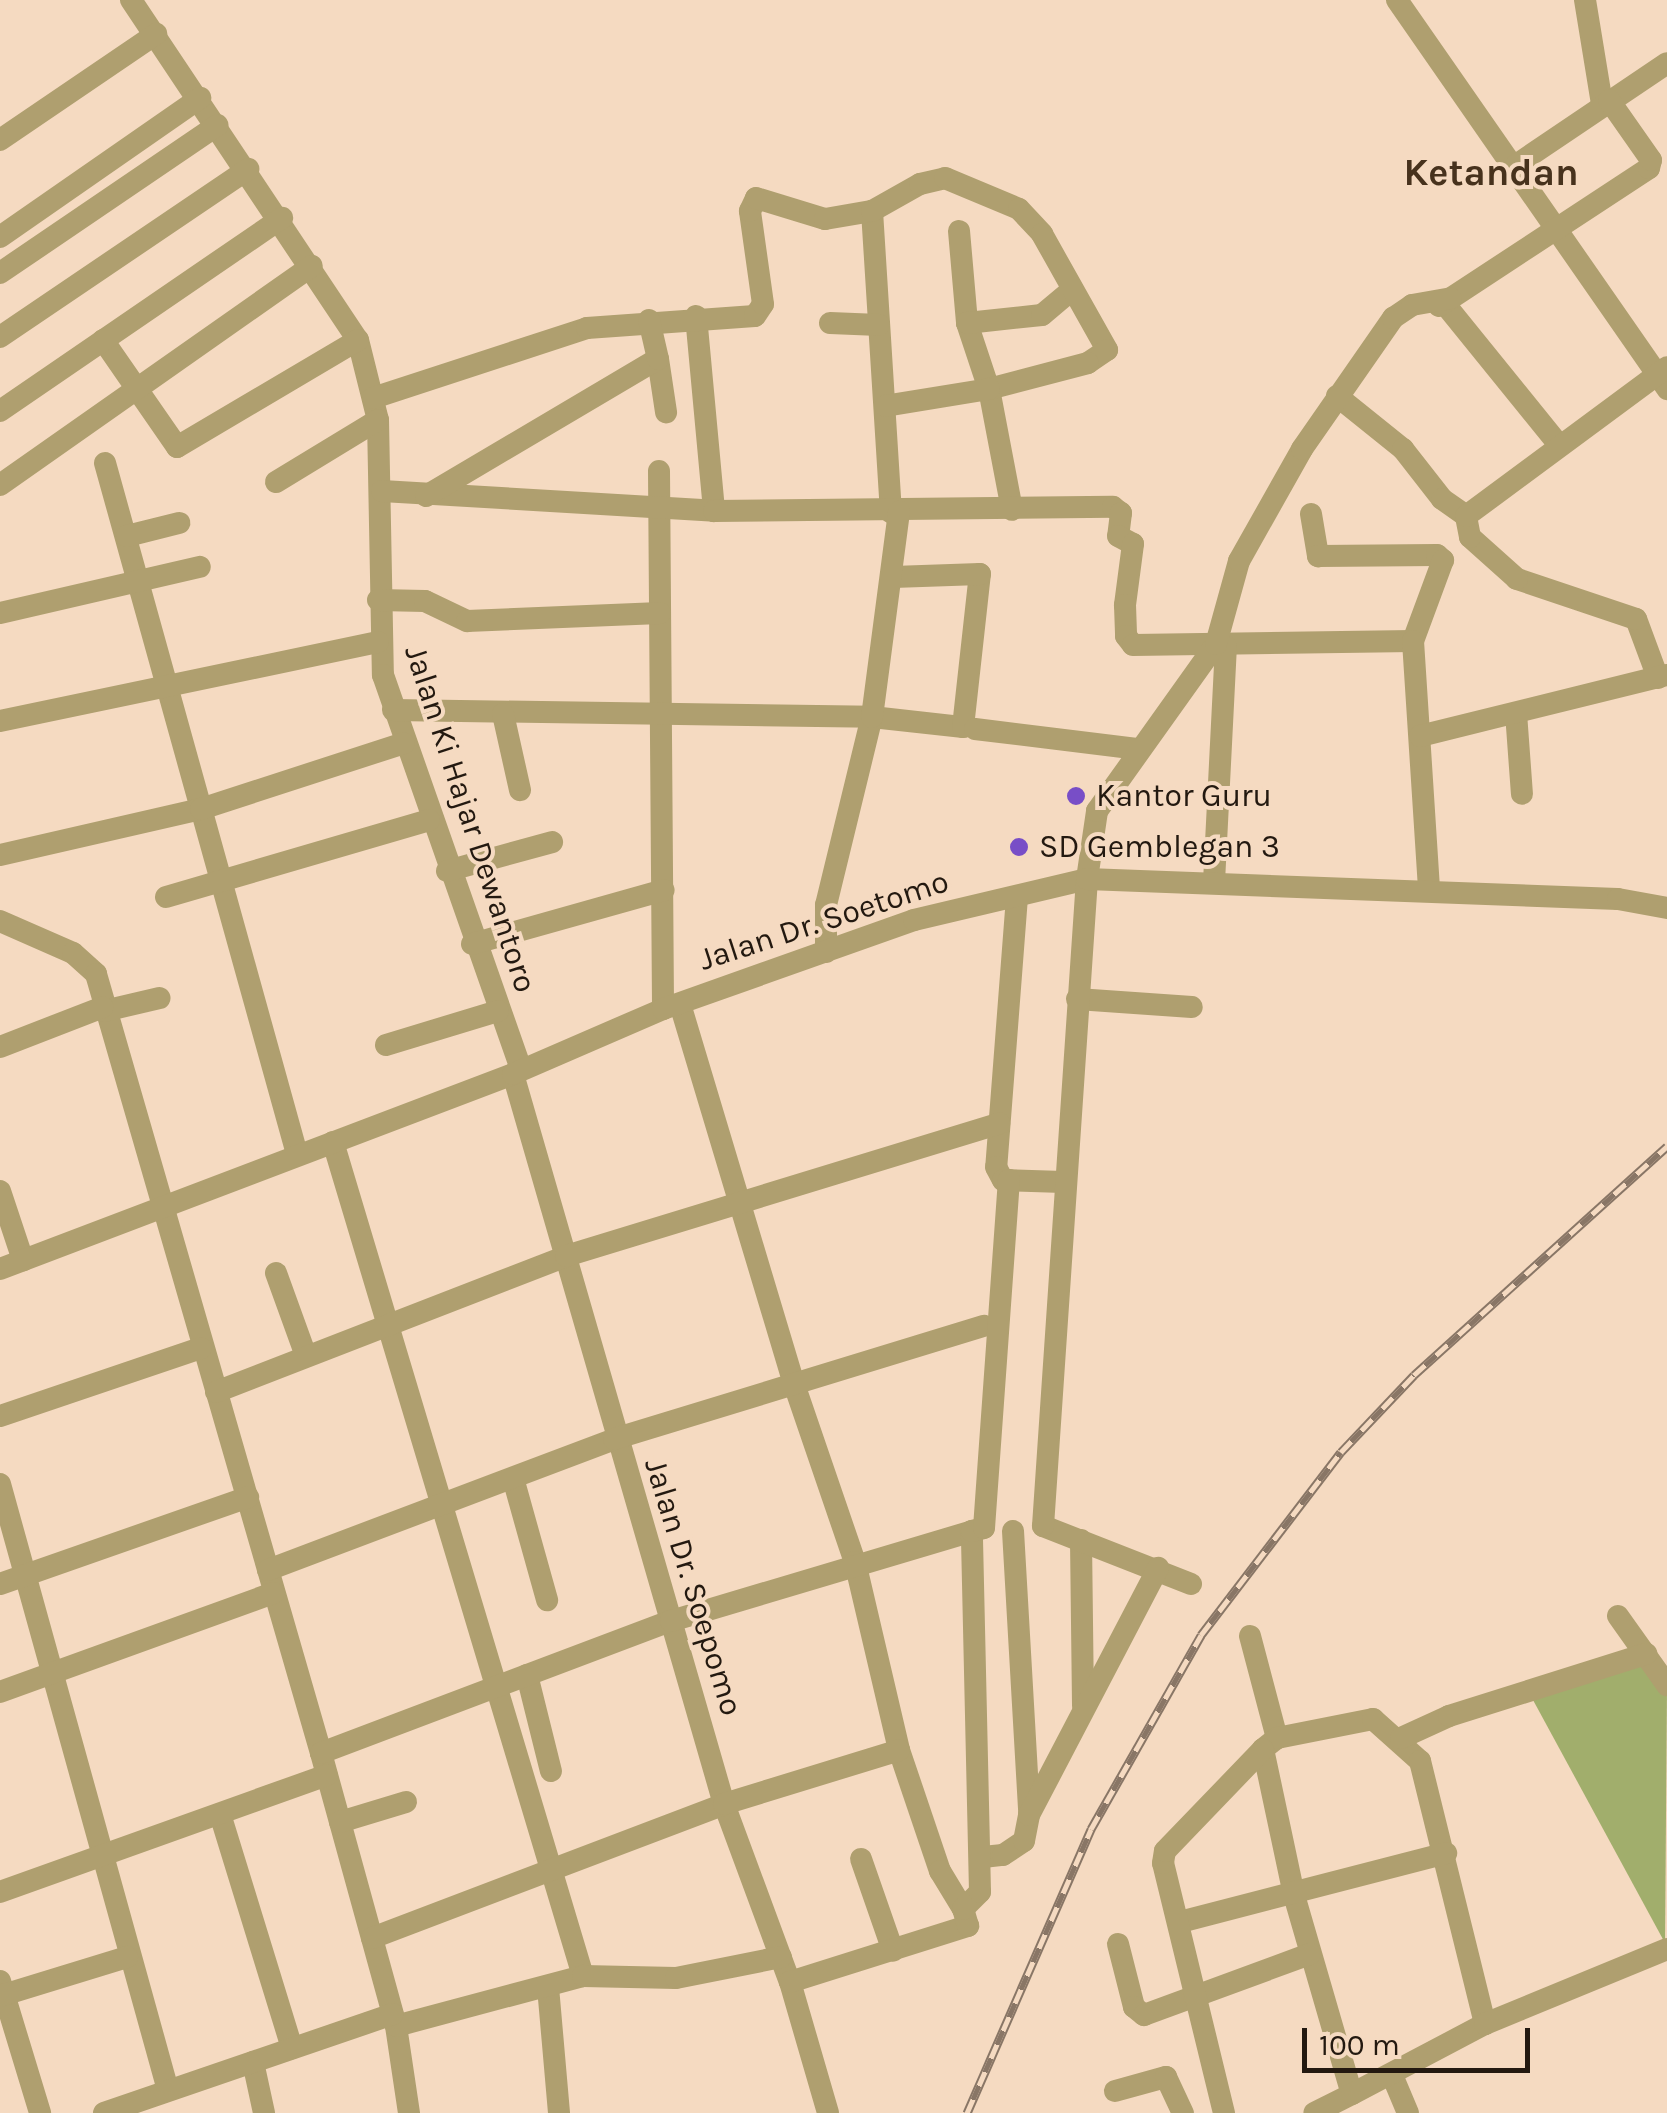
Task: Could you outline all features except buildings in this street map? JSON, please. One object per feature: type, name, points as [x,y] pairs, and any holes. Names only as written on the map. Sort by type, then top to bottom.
[{"type":"street","name":"Jalan Ki Hajar Dewantoro","points":[[131,0],[282,218],[358,340],[376,409],[382,490],[378,642],[393,710],[516,1070]]},
{"type":"street","points":[[1214,882],[1221,645],[1239,561],[1336,396],[1382,334],[1412,305],[1447,301],[1554,226],[1651,165],[1605,102],[1585,0]]},
{"type":"street","points":[[1400,1],[1516,165],[1554,226],[1663,376],[1558,444],[1466,516]]},
{"type":"street","points":[[0,140],[156,34]]},
{"type":"street","points":[[1516,165],[1667,63]]},
{"type":"street","points":[[0,237],[200,98]]},
{"type":"street","points":[[0,273],[218,125]]},
{"type":"street","points":[[0,337],[248,169]]},
{"type":"street","points":[[276,482],[376,409],[588,328],[762,312],[750,222],[756,198],[825,218],[872,211],[933,179],[970,185],[1019,209],[1042,234],[1107,350],[1088,363],[990,389],[885,406]]},
{"type":"street","points":[[826,952],[826,905],[872,717],[893,577],[895,512],[872,211]]},
{"type":"street","points":[[0,411],[282,218]]},
{"type":"street","points":[[959,231],[967,323],[990,389],[1012,510]]},
{"type":"street","points":[[0,485],[312,266]]},
{"type":"street","points":[[967,323],[1042,314],[1072,290]]},
{"type":"street","points":[[1447,301],[1558,444]]},
{"type":"street","points":[[696,316],[714,510]]},
{"type":"street","points":[[649,320],[666,412]]},
{"type":"street","points":[[830,323],[879,325]]},
{"type":"street","points":[[103,340],[169,442],[188,446],[358,340]]},
{"type":"street","points":[[426,496],[658,359]]},
{"type":"street","points":[[1336,396],[1403,449],[1442,500],[1466,516],[1470,537],[1516,578],[1636,619],[1663,676],[1420,736]]},
{"type":"street","points":[[105,463],[297,1154]]},
{"type":"street","points":[[659,471],[664,890],[672,1007],[742,1198],[794,1384],[855,1562],[898,1750],[940,1871],[963,1909],[968,1926],[790,1982]]},
{"type":"street","points":[[382,490],[426,496],[714,510],[1118,508],[1118,536],[1133,544],[1124,605],[1128,640],[1140,647],[1413,640]]},
{"type":"street","points":[[1311,514],[1318,556],[1440,557],[1444,566],[1413,640],[1429,890]]},
{"type":"street","points":[[127,536],[179,523]]},
{"type":"street","points":[[0,613],[200,567]]},
{"type":"street","points":[[393,710],[664,718],[872,717],[963,728],[980,574],[893,577]]},
{"type":"street","points":[[378,600],[426,600],[466,621],[660,613]]},
{"type":"street","points":[[0,721],[378,642]]},
{"type":"street","points":[[1044,1526],[1063,1182],[1094,820],[1137,749],[1221,645]]},
{"type":"street","points":[[1516,713],[1522,794]]},
{"type":"street","points":[[503,714],[520,790]]},
{"type":"street","points":[[975,729],[1137,749]]},
{"type":"street","points":[[0,854],[201,809],[404,743]]},
{"type":"street","points":[[166,898],[224,884],[429,820]]},
{"type":"street","points":[[447,871],[552,842]]},
{"type":"street","name":"Jalan Dr. Soetomo","points":[[0,1269],[672,1007],[936,914],[1087,879],[1618,899],[1667,908]]},
{"type":"street","points":[[472,944],[664,890]]},
{"type":"street","points":[[1018,897],[997,1172],[1009,1180],[1063,1182]]},
{"type":"street","points":[[0,905],[0,920],[85,963],[96,974],[372,1938],[394,2020],[409,2113]]},
{"type":"street","points":[[0,1047],[103,1009],[160,998]]},
{"type":"street","points":[[1077,999],[1192,1007]]},
{"type":"street","points":[[386,1045],[498,1010]]},
{"type":"street","name":"Jalan Dr. Soepomo","points":[[516,1070],[614,1439],[724,1804],[790,1982],[828,2113]]},
{"type":"street","points":[[216,1392],[566,1256],[742,1198],[1000,1124]]},
{"type":"street","points":[[333,1142],[445,1505],[548,1870],[583,1976]]},
{"type":"street","points":[[963,1909],[980,1892],[983,1857],[978,1529],[1009,1180]]},
{"type":"street","points":[[0,1192],[23,1260]]},
{"type":"street","points":[[276,1272],[306,1356]]},
{"type":"street","points":[[0,1692],[445,1505],[614,1439],[984,1326]]},
{"type":"street","points":[[0,1416],[201,1348]]},
{"type":"street","points":[[513,1478],[547,1600]]},
{"type":"street","points":[[0,1484],[48,1674],[168,2090]]},
{"type":"street","points":[[0,1584],[248,1497]]},
{"type":"street","points":[[0,1892],[220,1814],[496,1686],[671,1622],[855,1562],[978,1529],[1013,1531],[1044,1526],[1191,1584]]},
{"type":"street","points":[[1013,1531],[1029,1815]]},
{"type":"street","points":[[1082,1540],[1083,1712]]},
{"type":"street","points":[[983,1857],[1018,1848],[1029,1815],[1158,1568]]},
{"type":"street","points":[[1618,1616],[1667,1685]]},
{"type":"street","points":[[1250,1636],[1294,1896],[1352,2094]]},
{"type":"street","points":[[1401,1738],[1449,1716],[1646,1654]]},
{"type":"street","points":[[527,1675],[552,1770]]},
{"type":"street","points":[[1224,2113],[1164,1851],[1270,1744],[1373,1719],[1401,1738],[1430,1783],[1485,2024]]},
{"type":"street","points":[[372,1938],[724,1804],[898,1750]]},
{"type":"street","points":[[340,1822],[406,1802]]},
{"type":"street","points":[[220,1814],[292,2048]]},
{"type":"street","points":[[1180,1922],[1294,1896],[1446,1852]]},
{"type":"street","points":[[862,1859],[893,1951]]},
{"type":"street","points":[[1118,1944],[1138,2013],[1310,1954]]},
{"type":"street","points":[[1314,2113],[1485,2024],[1667,1949]]},
{"type":"street","points":[[40,2113],[0,1991],[127,1956]]},
{"type":"street","points":[[105,2113],[292,2048],[583,1976],[676,1978],[781,1957]]},
{"type":"street","points":[[548,1987],[559,2113]]},
{"type":"street","points":[[253,2062],[264,2113]]},
{"type":"street","points":[[1392,2075],[1408,2113]]},
{"type":"street","points":[[1115,2091],[1166,2077],[1184,2113]]},
{"type":"shaded area","points":[[1649,1662],[1667,1689],[1665,1943],[1533,1700]]},
{"type":"railway","points":[[967,2113],[1091,1829],[1201,1635],[1341,1452],[1414,1375],[1667,1146]]},
{"type":"place","name":"Kantor Guru","points":[[1076,796]]},
{"type":"place","name":"SD Gemblegan 3","points":[[1019,847]]},
{"type":"district","name":"Ketandan","points":[[1491,173]]}]
